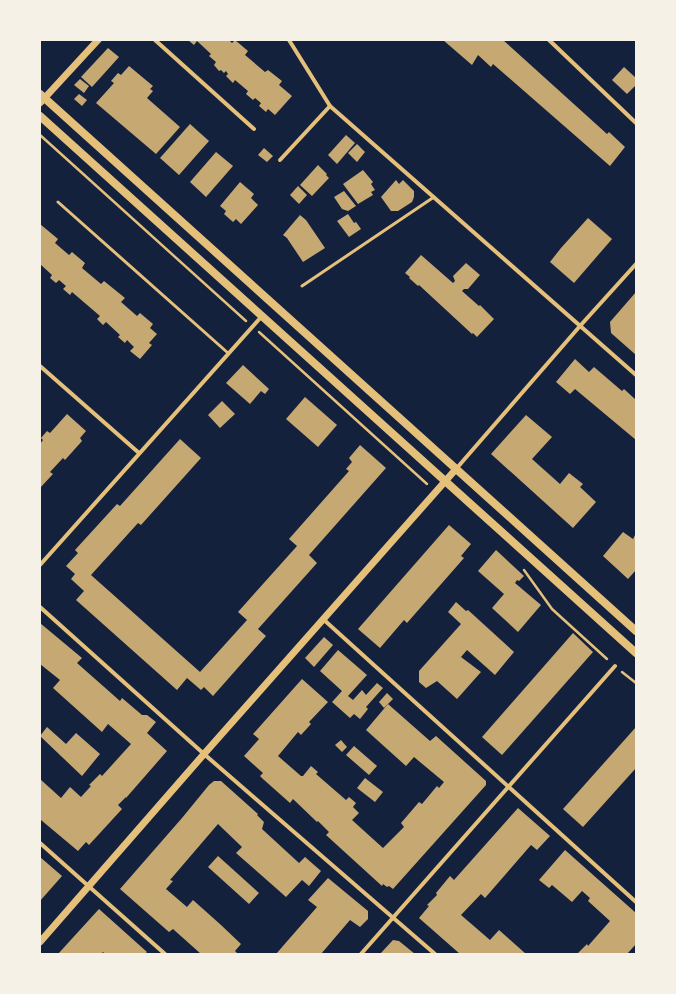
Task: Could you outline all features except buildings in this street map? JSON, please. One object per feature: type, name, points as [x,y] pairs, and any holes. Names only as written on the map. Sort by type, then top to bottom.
[{"type":"main road","points":[[42,98],[636,631]]},
{"type":"main road","points":[[40,116],[636,653]]},
{"type":"street","points":[[42,98],[98,40]]},
{"type":"street","points":[[155,40],[254,129]]},
{"type":"street","points":[[289,40],[330,106],[636,375]]},
{"type":"street","points":[[549,40],[636,123]]},
{"type":"street","points":[[280,160],[330,106]]},
{"type":"street","points":[[40,942],[636,264]]},
{"type":"street","points":[[40,565],[262,316]]},
{"type":"street","points":[[40,366],[139,453]]},
{"type":"street","points":[[40,607],[204,754],[435,954]]},
{"type":"street","points":[[323,619],[636,902]]},
{"type":"street","points":[[361,954],[615,666]]},
{"type":"street","points":[[40,843],[165,954]]},
{"type":"lane","points":[[302,286],[434,197]]},
{"type":"lane","points":[[58,202],[228,353]]},
{"type":"path","points":[[40,135],[436,492]]},
{"type":"path","points":[[523,568],[552,609],[636,683]]}]
